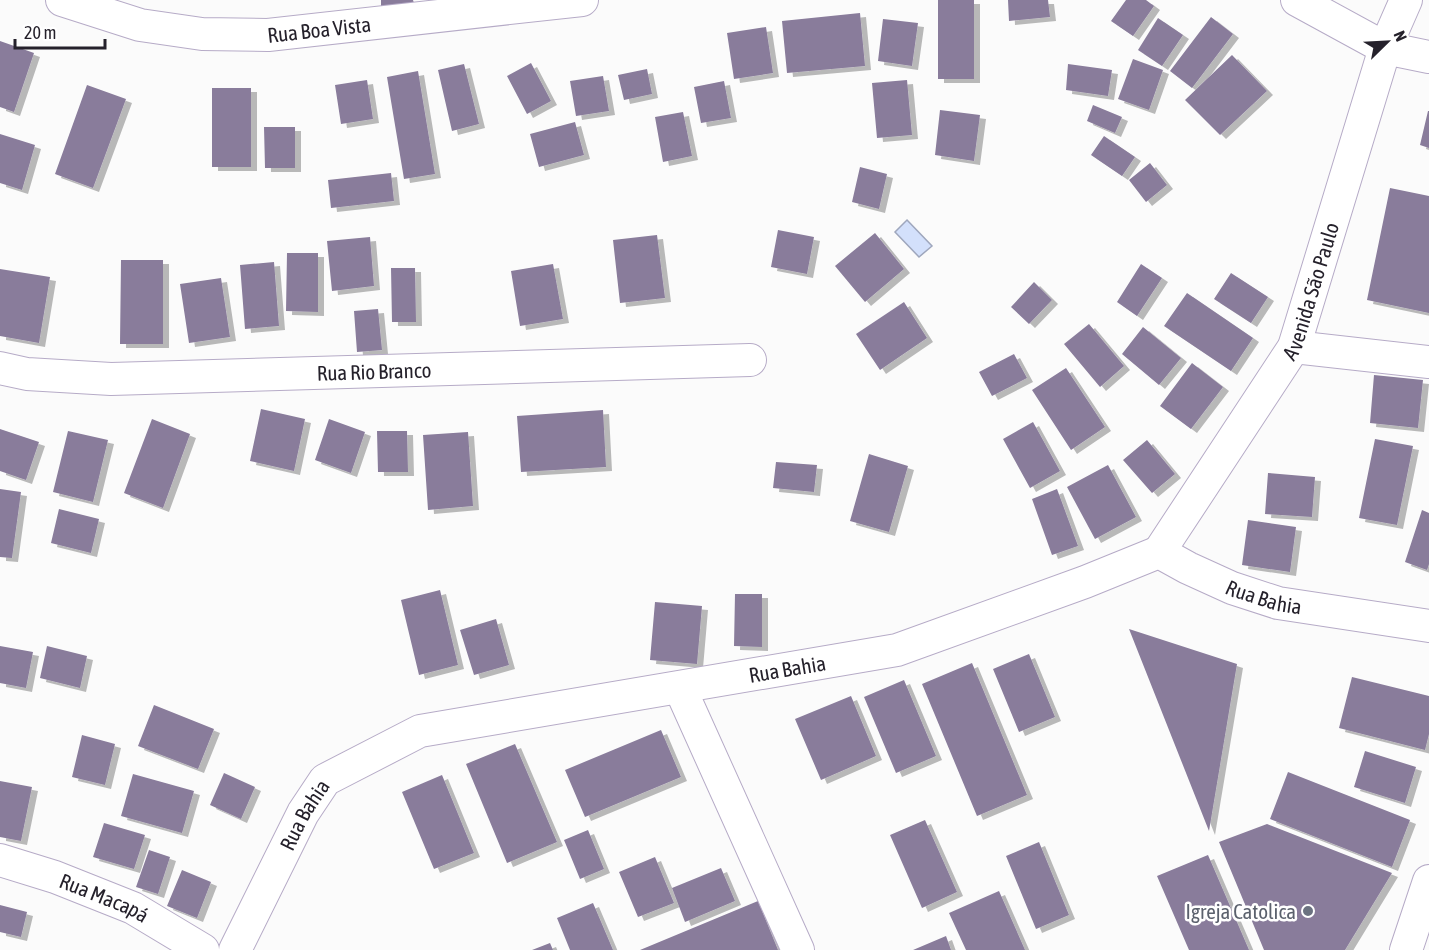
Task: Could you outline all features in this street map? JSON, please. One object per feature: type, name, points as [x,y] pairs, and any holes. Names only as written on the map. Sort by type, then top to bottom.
[{"type":"street","name":"Rua Boa Vista","points":[[62,0],[140,25],[202,34],[268,34],[582,0]]},
{"type":"street","points":[[1298,0],[1385,48],[1429,57]]},
{"type":"street","name":"Avenida São Paulo","points":[[1159,552],[1294,347],[1385,48],[1406,0]]},
{"type":"street","points":[[1294,347],[1429,362]]},
{"type":"street","name":"Rua Rio Branco","points":[[0,368],[27,374],[111,379],[750,360]]},
{"type":"street","name":"Rua Bahia","points":[[235,950],[303,813],[325,780],[420,731],[897,650],[1085,582],[1159,552],[1232,588],[1278,603],[1429,626]]},
{"type":"street","points":[[680,688],[798,950]]},
{"type":"street","name":"Rua Macapá","points":[[0,860],[54,877],[133,908],[203,950]]},
{"type":"street","points":[[1406,950],[1429,881]]},
{"type":"water","points":[[907,220],[932,246],[919,257],[895,232]]},
{"type":"building","points":[[381,0],[413,0],[414,3],[381,7]]},
{"type":"building","points":[[938,0],[974,0],[974,79],[938,79]]},
{"type":"building","points":[[1008,0],[1048,0],[1050,17],[1009,21]]},
{"type":"building","points":[[1126,0],[1146,0],[1154,6],[1133,36],[1111,21]]},
{"type":"building","points":[[860,13],[865,66],[787,73],[782,21]]},
{"type":"building","points":[[1211,17],[1233,34],[1192,88],[1170,71]]},
{"type":"building","points":[[1158,18],[1183,35],[1162,66],[1138,50]]},
{"type":"building","points":[[883,19],[918,23],[912,66],[878,61]]},
{"type":"building","points":[[766,27],[773,73],[734,79],[727,33]]},
{"type":"building","points":[[0,41],[34,53],[14,112],[0,107]]},
{"type":"building","points":[[1232,55],[1267,91],[1220,135],[1185,100]]},
{"type":"building","points":[[1133,59],[1163,70],[1149,110],[1118,99]]},
{"type":"building","points":[[531,63],[551,101],[527,114],[507,76]]},
{"type":"building","points":[[464,64],[479,124],[452,131],[438,70]]},
{"type":"building","points":[[1068,64],[1112,70],[1108,96],[1066,90]]},
{"type":"building","points":[[647,69],[652,94],[624,100],[618,75]]},
{"type":"building","points":[[418,71],[435,174],[404,179],[387,77]]},
{"type":"building","points":[[603,76],[609,111],[576,116],[570,81]]},
{"type":"building","points":[[367,80],[373,119],[341,124],[335,85]]},
{"type":"building","points":[[907,80],[912,135],[877,138],[872,83]]},
{"type":"building","points":[[724,81],[731,118],[701,123],[694,87]]},
{"type":"building","points":[[87,85],[126,99],[93,188],[55,174]]},
{"type":"building","points":[[212,88],[251,88],[251,167],[212,167]]},
{"type":"building","points":[[1093,105],[1122,117],[1115,133],[1087,121]]},
{"type":"building","points":[[940,110],[980,115],[974,161],[935,155]]},
{"type":"building","points":[[1429,111],[1429,148],[1420,145]]},
{"type":"building","points":[[683,112],[692,156],[663,162],[655,117]]},
{"type":"building","points":[[575,122],[584,155],[539,167],[530,134]]},
{"type":"building","points":[[264,127],[295,127],[295,168],[265,168]]},
{"type":"building","points":[[0,134],[35,145],[22,190],[0,183]]},
{"type":"building","points":[[1104,136],[1135,157],[1122,176],[1091,155]]},
{"type":"building","points":[[1150,163],[1167,185],[1146,202],[1129,180]]},
{"type":"building","points":[[860,167],[887,174],[879,209],[852,202]]},
{"type":"building","points":[[391,173],[394,201],[331,208],[328,180]]},
{"type":"building","points":[[1390,188],[1429,196],[1429,313],[1367,300]]},
{"type":"building","points":[[778,230],[814,237],[807,274],[771,267]]},
{"type":"building","points":[[875,233],[904,269],[865,302],[835,266]]},
{"type":"building","points":[[657,235],[665,298],[620,303],[613,240]]},
{"type":"building","points":[[370,237],[374,286],[332,291],[327,241]]},
{"type":"building","points":[[287,253],[318,253],[318,312],[286,311]]},
{"type":"building","points":[[121,260],[163,260],[163,344],[120,344]]},
{"type":"building","points":[[274,262],[279,326],[245,329],[240,265]]},
{"type":"building","points":[[553,264],[563,319],[520,326],[511,271]]},
{"type":"building","points":[[1141,264],[1162,278],[1137,316],[1117,302]]},
{"type":"building","points":[[391,268],[415,268],[416,322],[392,322]]},
{"type":"building","points":[[0,269],[50,277],[39,343],[0,336]]},
{"type":"building","points":[[1231,273],[1268,297],[1251,323],[1214,299]]},
{"type":"building","points":[[221,278],[230,337],[189,343],[180,284]]},
{"type":"building","points":[[1034,282],[1052,300],[1029,324],[1011,307]]},
{"type":"building","points":[[1187,293],[1253,338],[1231,371],[1164,326]]},
{"type":"building","points":[[904,302],[927,338],[880,370],[856,334]]},
{"type":"building","points":[[378,309],[382,350],[357,352],[354,311]]},
{"type":"building","points":[[1089,324],[1124,366],[1100,387],[1064,344]]},
{"type":"building","points":[[1143,327],[1181,358],[1159,385],[1122,354]]},
{"type":"building","points":[[1014,354],[1027,378],[992,396],[979,372]]},
{"type":"building","points":[[1192,363],[1223,387],[1191,429],[1160,406]]},
{"type":"building","points":[[1066,368],[1105,427],[1071,450],[1032,390]]},
{"type":"building","points":[[1374,375],[1423,380],[1418,428],[1370,423]]},
{"type":"building","points":[[261,409],[305,419],[294,471],[250,461]]},
{"type":"building","points":[[603,410],[606,467],[521,472],[517,416]]},
{"type":"building","points":[[152,419],[190,434],[163,508],[124,493]]},
{"type":"building","points":[[329,419],[365,432],[351,473],[315,460]]},
{"type":"building","points":[[1033,422],[1060,471],[1030,488],[1003,439]]},
{"type":"building","points":[[0,429],[39,442],[26,480],[0,471]]},
{"type":"building","points":[[68,431],[108,440],[93,502],[53,492]]},
{"type":"building","points":[[377,431],[407,431],[408,472],[378,472]]},
{"type":"building","points":[[468,432],[473,506],[428,510],[423,435]]},
{"type":"building","points":[[1375,439],[1413,446],[1397,525],[1359,518]]},
{"type":"building","points":[[1147,440],[1175,474],[1152,493],[1123,460]]},
{"type":"building","points":[[869,454],[908,466],[889,532],[850,521]]},
{"type":"building","points":[[776,462],[817,465],[814,492],[773,488]]},
{"type":"building","points":[[1108,465],[1136,517],[1095,539],[1067,487]]},
{"type":"building","points":[[1268,473],[1315,477],[1312,517],[1265,514]]},
{"type":"building","points":[[0,489],[21,492],[12,558],[0,557]]},
{"type":"building","points":[[1057,489],[1078,546],[1052,555],[1032,499]]},
{"type":"building","points":[[59,509],[99,519],[91,553],[51,543]]},
{"type":"building","points":[[1422,510],[1429,513],[1427,570],[1405,562]]},
{"type":"building","points":[[1248,520],[1296,527],[1290,572],[1242,565]]},
{"type":"building","points":[[440,590],[458,665],[419,675],[401,600]]},
{"type":"building","points":[[735,594],[762,594],[762,647],[734,646]]},
{"type":"building","points":[[655,602],[702,606],[697,664],[650,660]]},
{"type":"building","points":[[496,619],[509,665],[474,675],[460,630]]},
{"type":"building","points":[[1129,629],[1237,664],[1209,831]]},
{"type":"building","points":[[0,646],[33,652],[26,688],[0,683]]},
{"type":"building","points":[[47,646],[87,656],[80,688],[40,678]]},
{"type":"building","points":[[1029,654],[1055,717],[1019,732],[993,669]]},
{"type":"building","points":[[972,663],[1027,795],[977,816],[922,684]]},
{"type":"building","points":[[1352,677],[1429,696],[1429,734],[1425,750],[1339,728]]},
{"type":"building","points":[[904,680],[936,756],[896,773],[864,697]]},
{"type":"building","points":[[851,696],[876,756],[821,780],[795,719]]},
{"type":"building","points":[[154,705],[214,729],[198,769],[138,746]]},
{"type":"building","points":[[661,730],[681,777],[585,817],[565,770]]},
{"type":"building","points":[[82,735],[115,744],[105,785],[72,777]]},
{"type":"building","points":[[515,744],[557,842],[507,863],[466,764]]},
{"type":"building","points":[[1365,751],[1416,767],[1405,803],[1354,787]]},
{"type":"building","points":[[1288,772],[1410,820],[1392,867],[1270,819]]},
{"type":"building","points":[[224,773],[255,787],[241,819],[210,805]]},
{"type":"building","points":[[133,774],[194,791],[182,833],[121,816]]},
{"type":"building","points":[[442,775],[474,853],[434,869],[402,792]]},
{"type":"building","points":[[0,781],[32,787],[21,841],[0,837]]},
{"type":"building","points":[[925,820],[957,892],[922,908],[890,835]]},
{"type":"building","points":[[104,823],[145,835],[134,869],[93,857]]},
{"type":"building","name":"Igreja Catolica","points":[[1267,824],[1392,873],[1345,950],[1264,950],[1219,842]]},
{"type":"building","points":[[588,830],[604,869],[580,879],[564,840]]},
{"type":"building","points":[[1039,842],[1069,915],[1036,929],[1006,856]]},
{"type":"building","points":[[149,850],[170,857],[158,894],[136,887]]},
{"type":"building","points":[[1208,855],[1249,950],[1189,950],[1157,876]]},
{"type":"building","points":[[655,857],[674,903],[638,917],[619,872]]},
{"type":"building","points":[[721,868],[735,901],[685,922],[672,888]]},
{"type":"building","points":[[182,870],[211,882],[197,918],[167,906]]},
{"type":"building","points":[[999,891],[1025,950],[966,950],[949,913]]},
{"type":"building","points":[[758,901],[778,950],[640,950]]},
{"type":"building","points":[[593,903],[613,950],[570,950],[557,918]]},
{"type":"building","points":[[0,905],[27,912],[21,937],[0,932]]},
{"type":"building","points":[[946,936],[951,950],[913,950]]},
{"type":"building","points":[[550,943],[553,950],[532,950]]},
{"type":"place","name":"Igreja Catolica","points":[[1308,911]]}]
